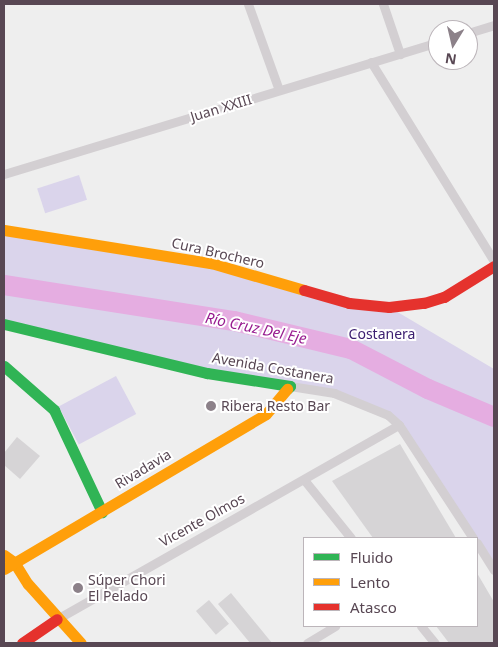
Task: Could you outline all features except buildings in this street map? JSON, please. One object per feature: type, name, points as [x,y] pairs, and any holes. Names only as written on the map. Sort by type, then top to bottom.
[{"type":"street","points":[[248,4],[279,90]]},
{"type":"street","points":[[383,4],[400,54]]},
{"type":"street","points":[[478,30],[494,25]]},
{"type":"street","name":"Juan XXIII","points":[[4,174],[428,45]]},
{"type":"street","points":[[371,62],[494,261]]},
{"type":"street","name":"Cura Brochero","points":[[4,230],[211,264],[349,302],[389,307],[424,303],[444,296],[494,266]]},
{"type":"street","name":"Avenida Costanera","points":[[4,324],[207,372],[290,386],[357,401],[388,415],[399,425],[473,537]]},
{"type":"street","points":[[4,366],[54,410],[102,512]]},
{"type":"street","name":"Rivadavia","points":[[9,566],[266,414],[290,386]]},
{"type":"street","name":"Vicente Olmos","points":[[22,643],[58,620],[305,481],[399,425]]},
{"type":"street","points":[[305,481],[350,537]]},
{"type":"street","points":[[478,545],[494,570]]},
{"type":"street","points":[[4,555],[9,566],[80,643]]},
{"type":"street","points":[[307,643],[333,627]]},
{"type":"street","points":[[422,627],[435,643]]},
{"type":"green space","points":[[79,175],[87,200],[45,213],[37,189]]},
{"type":"green space","name":"Costanera","points":[[4,230],[186,259],[389,307],[494,369],[494,570],[478,546],[478,537],[472,537],[399,425],[357,401],[4,324]],"holes":[[[53,293],[234,321],[336,345]]]},
{"type":"green space","points":[[116,376],[136,414],[79,444],[59,407]]},
{"type":"waterway","name":"Río Cruz Del Eje","points":[[4,285],[234,321],[351,349],[428,389],[494,417]]},
{"type":"traffic: fast","points":[[4,324],[207,373],[290,386],[287,389]]},
{"type":"traffic: fast","points":[[4,366],[54,410],[102,512]]},
{"type":"traffic: slow","points":[[4,230],[211,263],[304,290]]},
{"type":"traffic: slow","points":[[4,569],[266,414],[287,389]]},
{"type":"traffic: slow","points":[[4,555],[14,562],[28,584],[81,643]]},
{"type":"traffic: jam","points":[[304,290],[349,303],[389,307],[424,303],[444,297],[494,266]]},
{"type":"traffic: jam","points":[[22,643],[57,619]]},
{"type":"place","name":"Ribera Resto Bar","points":[[211,406]]},
{"type":"place","name":"Súper Chori El Pelado","points":[[78,588]]}]
